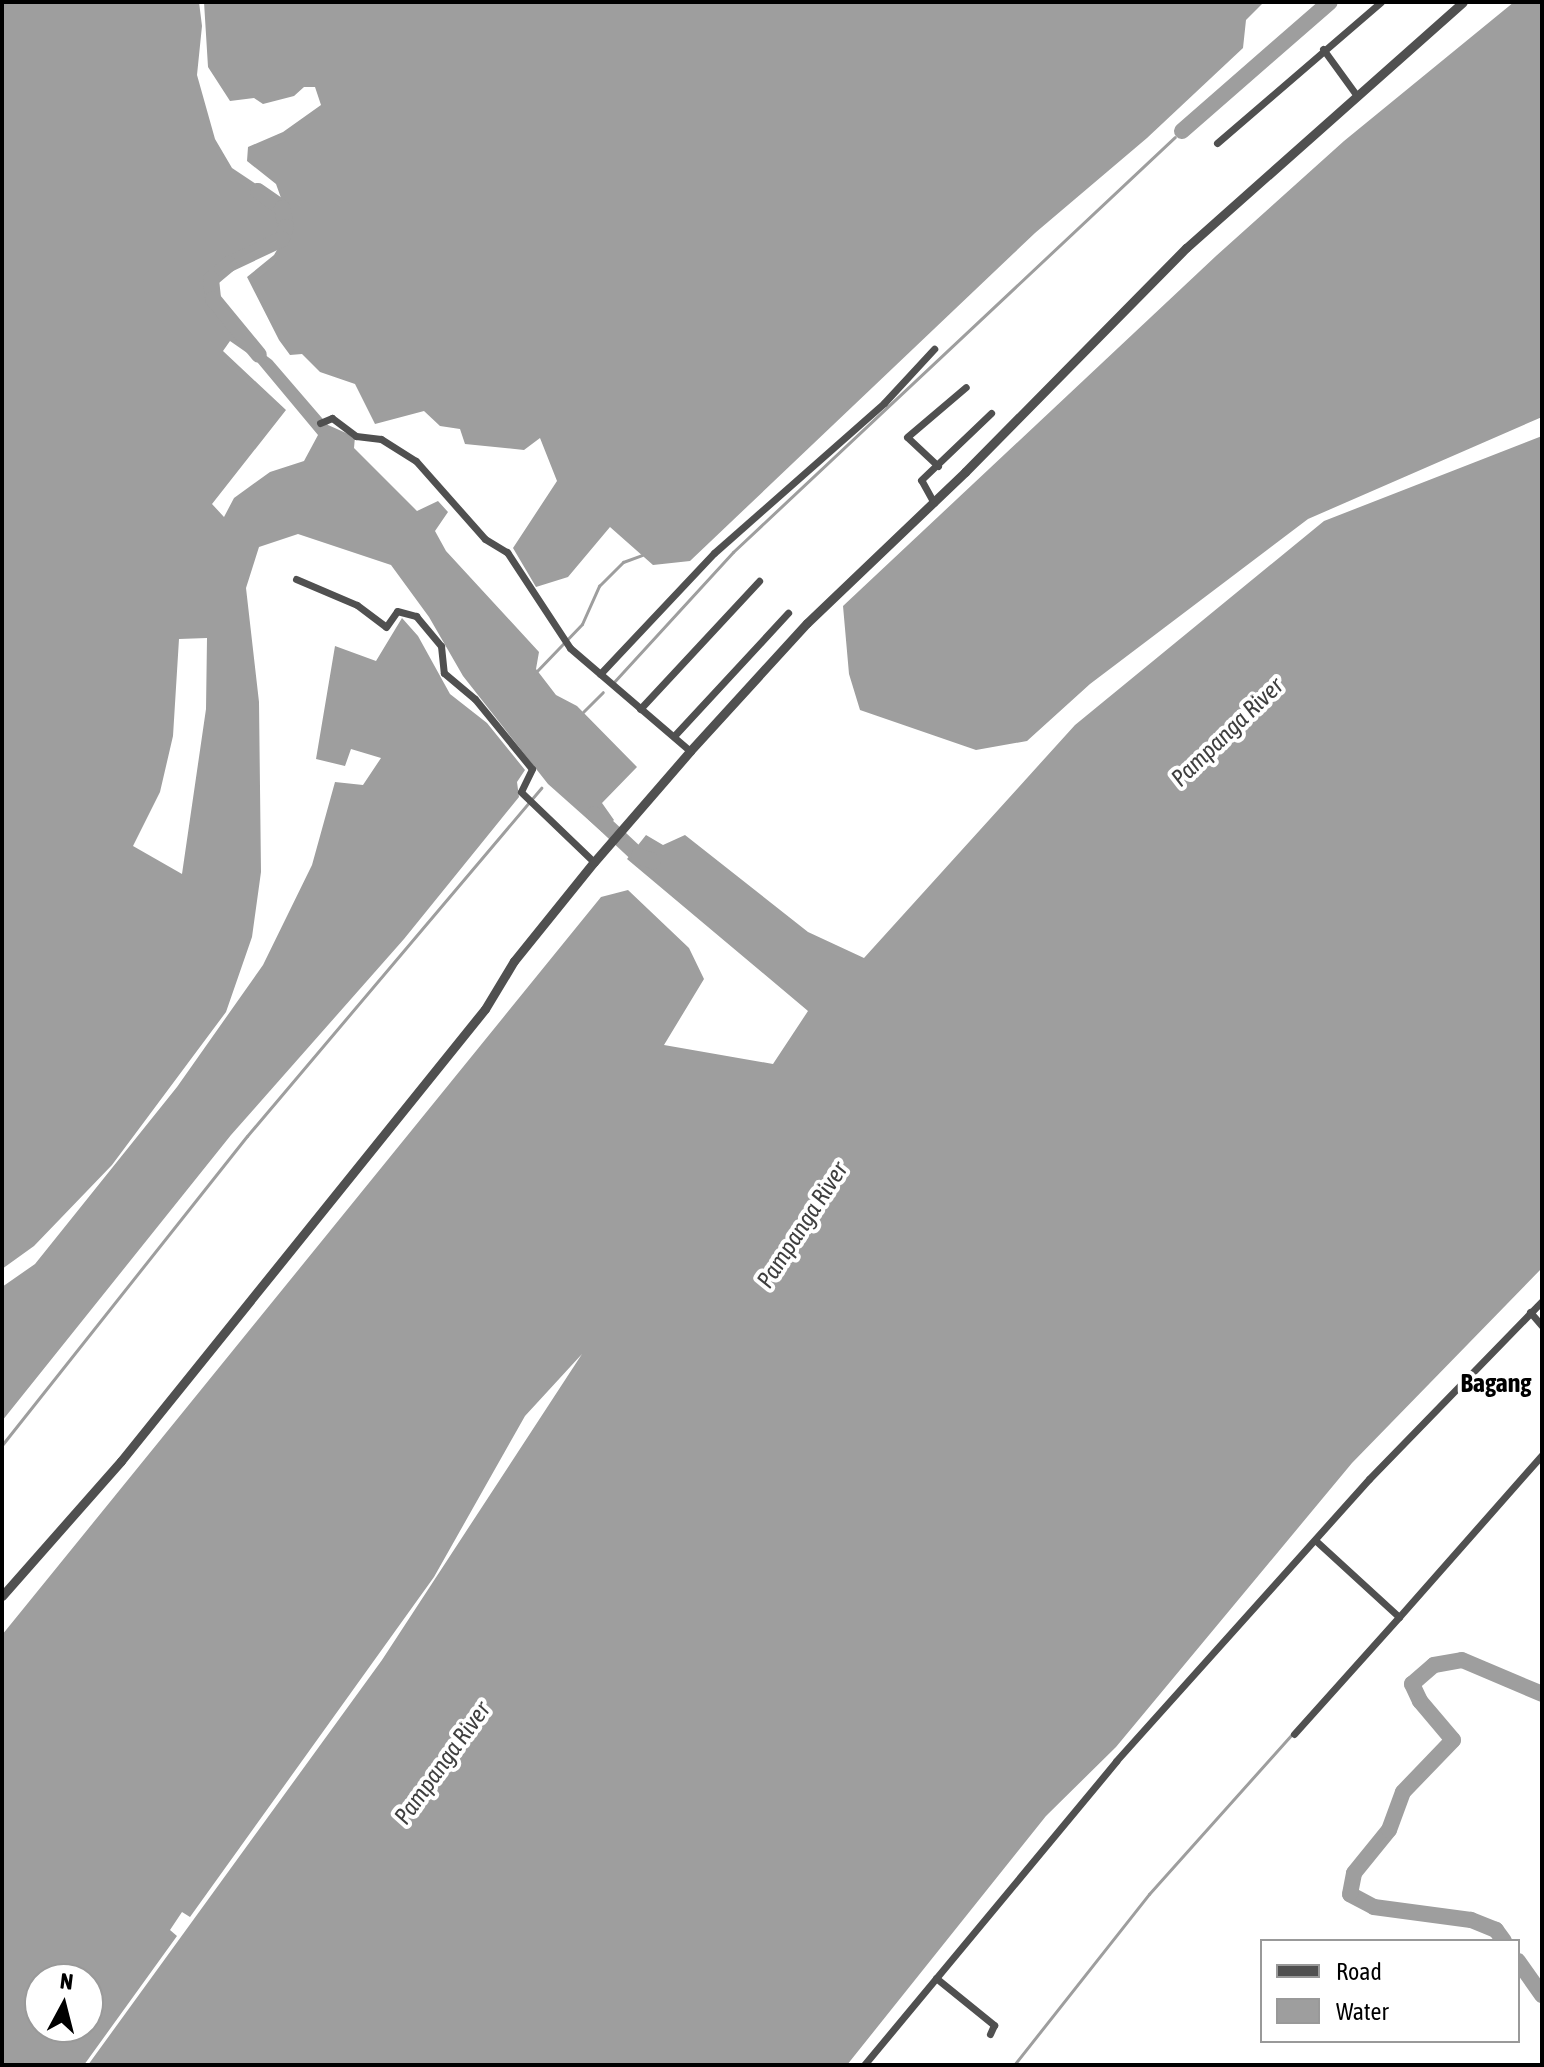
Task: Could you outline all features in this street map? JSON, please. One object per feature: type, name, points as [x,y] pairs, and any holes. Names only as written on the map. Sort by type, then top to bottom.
[{"type":"street","points":[[1217,143],[1381,2]]},
{"type":"street","points":[[2,1596],[204,1359],[485,1009],[514,961],[603,851],[807,623],[934,503],[1186,248],[1355,93],[1463,2]]},
{"type":"street","points":[[1323,49],[1355,93]]},
{"type":"street","points":[[600,674],[714,553],[884,403],[934,349]]},
{"type":"street","points":[[938,466],[907,437],[966,387]]},
{"type":"street","points":[[934,503],[921,480],[991,413]]},
{"type":"street","points":[[323,420],[361,438],[381,439],[416,461],[485,539],[507,552],[570,648],[690,751]]},
{"type":"street","points":[[296,579],[357,605],[386,627],[397,611],[416,616],[441,646],[444,673],[475,699],[532,769],[521,792],[594,862]]},
{"type":"street","points":[[640,709],[759,581]]},
{"type":"street","points":[[674,736],[788,613]]},
{"type":"street","points":[[864,2065],[1043,1845],[1315,1540],[1542,1301]]},
{"type":"street","points":[[1530,1312],[1542,1326]]},
{"type":"street","points":[[1294,1734],[1394,1614],[1542,1455]]},
{"type":"street","points":[[1315,1540],[1394,1614]]},
{"type":"street","points":[[936,1978],[994,2025],[990,2034]]},
{"type":"water","points":[[2,2],[199,2],[202,26],[197,75],[215,139],[232,168],[265,190],[285,217],[280,241],[208,275],[208,298],[232,330],[272,360],[328,425],[355,437],[354,448],[417,511],[438,501],[448,512],[435,531],[446,551],[539,652],[536,669],[556,695],[577,706],[637,767],[602,803],[614,820],[602,832],[548,784],[463,676],[429,617],[391,565],[298,534],[259,547],[246,588],[259,702],[261,872],[252,937],[226,1012],[112,1165],[34,1246],[2,1269]],"holes":[[[230,341],[253,357],[318,435],[304,461],[270,472],[234,498],[224,517],[212,504],[286,410],[223,351]],[[207,638],[206,709],[182,874],[133,846],[160,792],[173,736],[179,639]]]},
{"type":"water","points":[[204,2],[1264,2],[1246,20],[1243,48],[1147,138],[1035,233],[690,561],[653,565],[610,527],[568,577],[536,587],[513,548],[557,481],[540,438],[524,450],[465,444],[460,429],[440,426],[424,411],[375,424],[355,384],[320,372],[302,354],[290,355],[279,340],[247,277],[274,255],[291,226],[276,184],[247,161],[248,147],[283,132],[321,105],[315,87],[304,87],[294,96],[263,104],[254,98],[230,101],[208,67]]},
{"type":"water","points":[[1514,2],[1542,2],[1542,417],[1308,519],[1090,684],[1027,741],[976,750],[860,710],[849,674],[843,606],[1216,256],[1344,141]]},
{"type":"water","name":"Pampanga River","points":[[1542,436],[1542,1268],[1352,1463],[1116,1747],[1046,1816],[847,2065],[88,2065],[382,1660],[582,1354],[525,1416],[434,1577],[190,1917],[182,1912],[170,1930],[177,1936],[104,2037],[104,1963],[24,1963],[24,2043],[100,2043],[84,2065],[2,2065],[2,1635],[601,897],[628,890],[689,948],[704,979],[664,1045],[773,1064],[808,1011],[627,859],[646,835],[663,845],[685,835],[808,932],[864,958],[1075,725],[1324,521]]},
{"type":"water","points":[[402,618],[418,636],[450,694],[487,723],[525,770],[517,782],[519,797],[404,939],[231,1135],[2,1421],[2,1287],[35,1264],[177,1087],[263,965],[312,865],[335,782],[363,785],[381,758],[351,749],[345,766],[316,759],[335,646],[376,661]]},
{"type":"waterway","points":[[1182,131],[1330,2]]},
{"type":"waterway","points":[[613,683],[733,552],[1175,137]]},
{"type":"waterway","points":[[258,191],[282,208],[286,227],[282,239],[229,264],[211,279],[213,299],[259,355]]},
{"type":"waterway","points":[[535,673],[582,624],[599,586],[623,562],[642,555]]},
{"type":"waterway","points":[[583,712],[603,692]]},
{"type":"waterway","points":[[2,1445],[247,1136],[541,788]]},
{"type":"waterway","points":[[594,814],[639,856],[653,861]]},
{"type":"waterway","points":[[1503,1939],[1496,1930],[1471,1920],[1374,1907],[1350,1894],[1354,1873],[1389,1830],[1403,1792],[1453,1740],[1420,1701],[1412,1684],[1434,1665],[1462,1660],[1542,1694]]},
{"type":"waterway","points":[[1014,2065],[1149,1894],[1292,1734]]},
{"type":"waterway","points":[[1520,1964],[1542,1995]]},
{"type":"district","name":"Bagang","points":[[1496,1384]]}]
